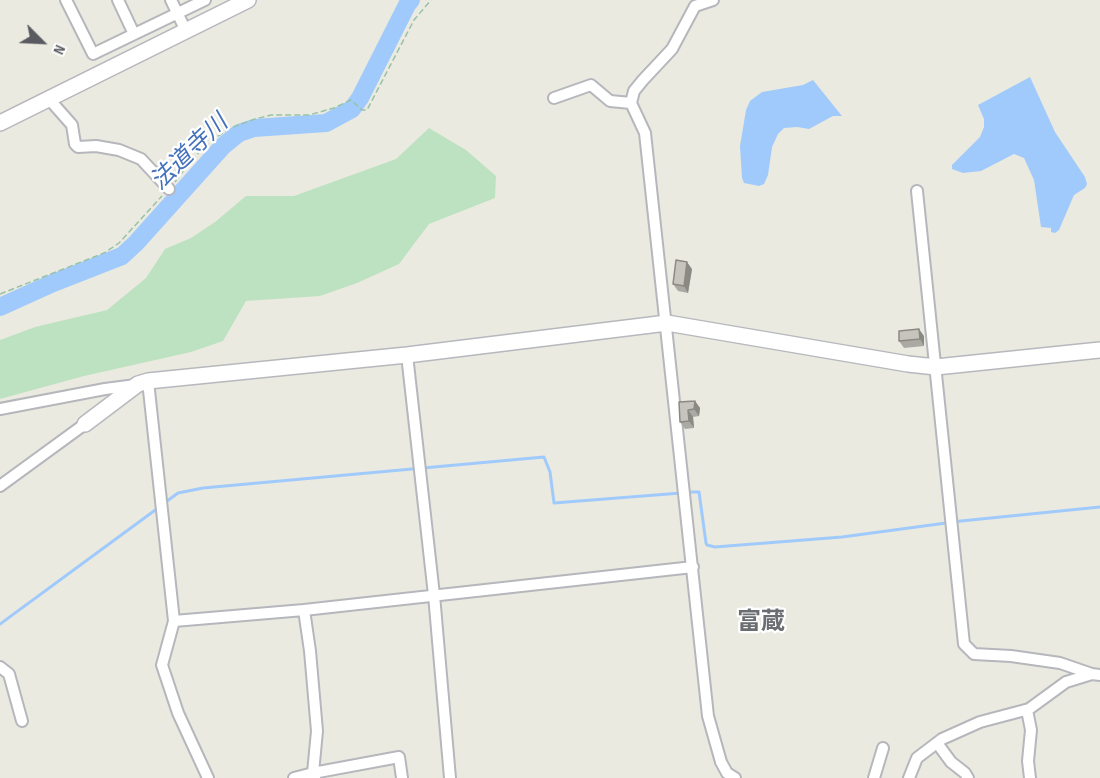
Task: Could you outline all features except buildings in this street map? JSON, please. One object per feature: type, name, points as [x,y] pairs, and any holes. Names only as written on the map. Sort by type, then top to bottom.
[{"type":"street","points":[[66,0],[93,54],[205,0]]},
{"type":"street","points":[[118,0],[134,34]]},
{"type":"street","points":[[171,0],[186,31]]},
{"type":"street","points":[[0,123],[248,0]]},
{"type":"street","points":[[713,0],[695,6],[672,49],[634,91],[632,103],[645,133],[708,716],[721,762],[727,773],[735,778]]},
{"type":"street","points":[[554,98],[591,85],[610,101],[632,103]]},
{"type":"street","points":[[49,99],[72,125],[75,144],[78,147],[96,146],[119,150],[141,159],[169,189]]},
{"type":"street","points":[[917,191],[964,644],[974,654],[1011,656],[1060,663],[1096,674]]},
{"type":"street","points":[[0,409],[143,383],[407,355],[666,323],[936,368],[1100,350]]},
{"type":"street","points":[[407,355],[434,595],[450,778]]},
{"type":"street","points":[[0,486],[143,383]]},
{"type":"street","points":[[143,383],[174,621],[162,665],[177,713],[208,778]]},
{"type":"street","points":[[174,621],[304,610],[693,567]]},
{"type":"street","points":[[304,610],[317,731],[314,776]]},
{"type":"street","points":[[0,667],[9,674],[22,721]]},
{"type":"street","points":[[909,778],[917,758],[937,743],[980,722],[1027,710],[1066,682],[1096,674]]},
{"type":"street","points":[[1027,710],[1031,730],[1028,761],[1030,778]]},
{"type":"street","points":[[937,743],[951,762],[966,773],[968,778]]},
{"type":"street","points":[[874,778],[883,748]]},
{"type":"street","points":[[294,778],[314,776],[399,757],[402,778]]},
{"type":"path","points":[[351,100],[362,110],[367,110],[414,20],[431,0]]},
{"type":"green space","points":[[429,128],[466,150],[496,176],[495,198],[429,224],[399,264],[357,283],[320,296],[246,301],[223,341],[191,352],[84,376],[0,399],[0,340],[35,327],[107,310],[146,278],[165,249],[191,238],[215,222],[246,196],[294,196],[396,159]]},
{"type":"water","points":[[1030,77],[1055,132],[1085,177],[1087,184],[1074,195],[1059,230],[1055,233],[1051,232],[1051,228],[1041,227],[1034,180],[1024,158],[1014,154],[981,171],[963,173],[952,169],[952,165],[980,137],[984,119],[978,105]]},
{"type":"water","points":[[813,80],[842,116],[833,116],[809,129],[784,128],[778,134],[772,147],[768,175],[764,184],[759,186],[744,183],[740,146],[746,110],[750,101],[762,92],[803,85]]},
{"type":"waterway","name":"法道寺川","points":[[0,307],[122,256],[223,146],[239,133],[254,128],[326,123],[352,109],[411,0]]},
{"type":"waterway","points":[[163,504],[178,493],[203,488],[544,457],[550,472],[554,503],[681,493]]},
{"type":"waterway","points":[[687,492],[699,492],[706,543],[715,547],[842,537],[961,521],[1100,507]]},
{"type":"waterway","points":[[0,624],[158,508]]},
{"type":"district","name":"富蔵","points":[[761,623]]}]
